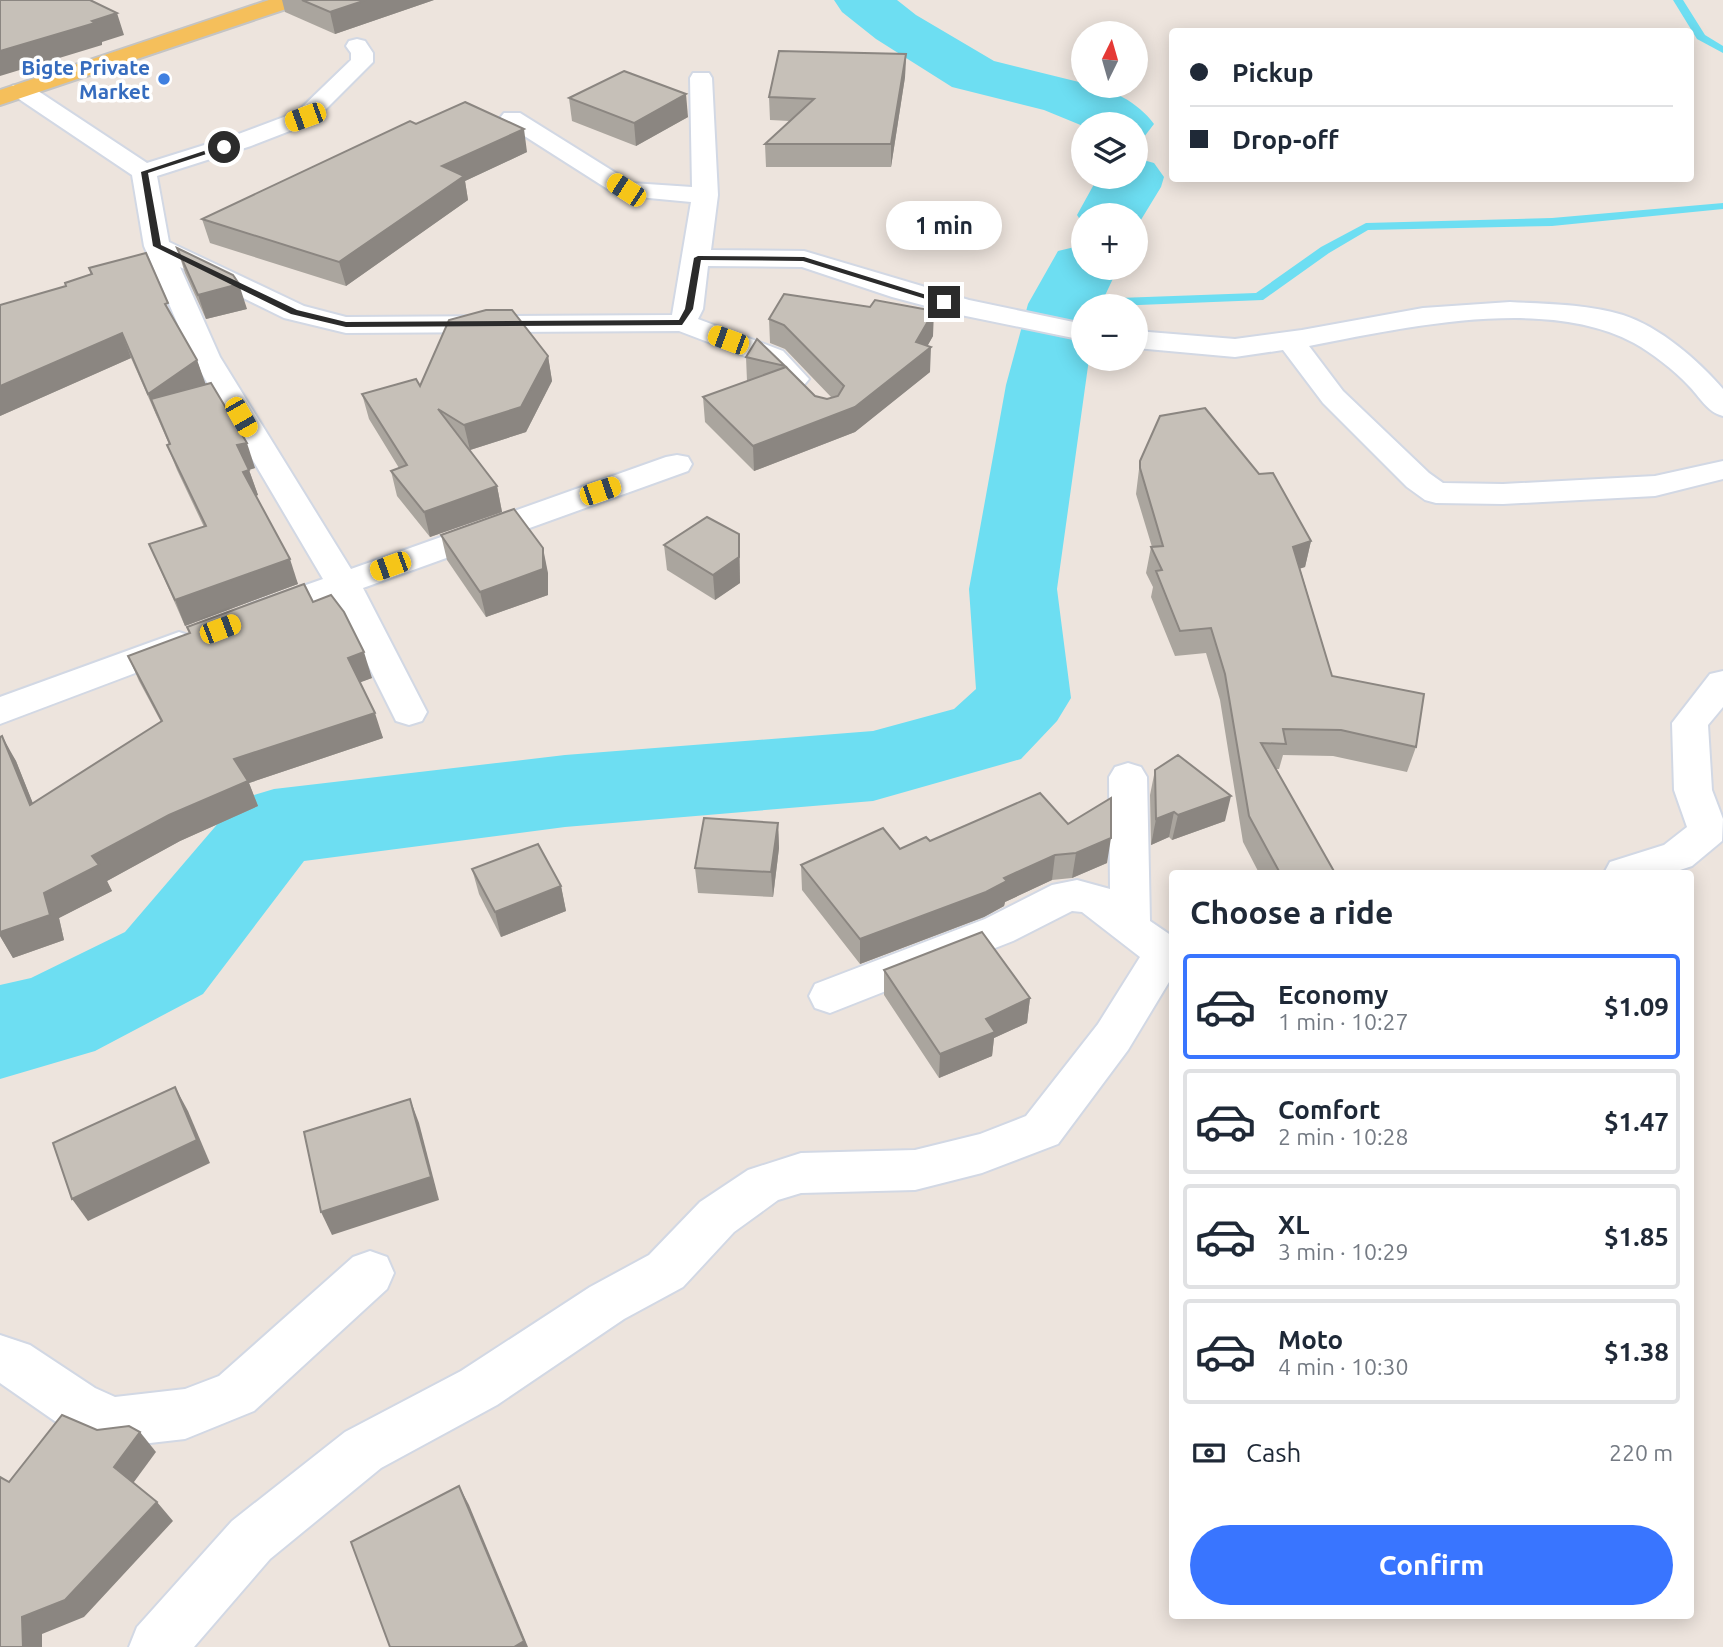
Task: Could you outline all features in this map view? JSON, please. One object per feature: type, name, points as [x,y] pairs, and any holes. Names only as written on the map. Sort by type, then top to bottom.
[{"type":"main road","points":[[11,94],[290,0]]},
{"type":"street","points":[[11,94],[144,172],[233,144],[305,117],[362,62],[362,54],[357,46]]},
{"type":"street","points":[[682,323],[689,309],[705,195],[701,78]]},
{"type":"street","points":[[512,118],[626,190],[705,195]]},
{"type":"street","points":[[144,172],[157,246],[206,357],[342,583],[409,712]]},
{"type":"street","points":[[157,246],[294,312],[346,325],[682,323],[773,357],[809,394]]},
{"type":"street","points":[[698,258],[804,259],[902,291],[966,308],[1071,330]]},
{"type":"street","points":[[1148,341],[1235,348],[1423,316],[1510,310],[1580,315],[1616,322],[1648,339],[1697,377],[1723,407]]},
{"type":"street","points":[[1290,340],[1333,397],[1418,480],[1436,493],[1503,494],[1655,486],[1723,470]]},
{"type":"street","points":[[1697,377],[1722,363]]},
{"type":"street","points":[[0,711],[342,583],[677,464]]},
{"type":"street","points":[[1634,870],[1678,856],[1708,831],[1693,790],[1690,723],[1723,683]]},
{"type":"street","points":[[1128,777],[1130,927]]},
{"type":"street","points":[[830,996],[999,930],[1066,897],[1077,895],[1104,903],[1130,927],[1169,952]]},
{"type":"street","points":[[157,1647],[251,1540],[363,1450],[479,1388],[607,1303],[666,1272],[717,1217],[764,1184],[801,1173],[915,1170],[982,1153],[1042,1130],[1113,1037],[1150,975],[1169,954]]},
{"type":"street","points":[[0,1359],[12,1362],[76,1406],[115,1422],[185,1414],[236,1394],[370,1273]]},
{"type":"building","points":[[0,0],[90,0],[117,13],[92,21],[95,23],[0,51]]},
{"type":"building","points":[[302,0],[366,0],[330,12]]},
{"type":"building","points":[[779,51],[906,54],[891,144],[765,144],[814,99],[769,97]]},
{"type":"building","points":[[624,71],[686,94],[634,123],[569,98]]},
{"type":"building","points":[[465,102],[524,129],[442,166],[464,176],[339,262],[202,219],[410,121],[416,124]]},
{"type":"building","points":[[177,248],[233,275],[239,284],[198,295]]},
{"type":"building","points":[[146,253],[168,303],[165,304],[197,360],[148,394],[122,333],[0,386],[0,305],[66,286],[65,283],[92,274],[89,268]]},
{"type":"building","points":[[784,294],[870,307],[875,300],[934,311],[916,342],[931,347],[855,407],[753,446],[703,397],[786,367],[815,396],[827,399],[838,396],[844,386],[784,325],[769,319]]},
{"type":"building","points":[[486,310],[512,310],[548,356],[521,407],[464,425],[438,409],[497,486],[424,512],[391,471],[407,465],[362,394],[416,379],[420,386],[449,320]]},
{"type":"building","points":[[757,339],[785,366],[746,357]]},
{"type":"building","points":[[211,383],[247,443],[237,445],[249,470],[243,472],[290,559],[175,600],[149,544],[206,526],[167,445],[170,444],[151,399]]},
{"type":"building","points":[[1205,408],[1259,474],[1273,473],[1311,541],[1293,547],[1332,676],[1424,694],[1416,747],[1341,730],[1283,729],[1286,744],[1261,743],[1333,870],[1278,870],[1249,816],[1225,674],[1211,628],[1180,631],[1156,571],[1162,570],[1151,547],[1163,546],[1140,461],[1160,416]]},
{"type":"building","points":[[514,509],[543,548],[543,569],[480,592],[441,535]]},
{"type":"building","points":[[707,517],[739,534],[739,557],[713,575],[664,545]]},
{"type":"building","points":[[304,584],[313,602],[331,595],[344,612],[364,652],[348,658],[375,713],[234,759],[248,781],[169,815],[92,856],[99,865],[44,893],[50,915],[0,932],[0,737],[2,736],[30,805],[162,721],[128,656],[190,633],[187,627]]},
{"type":"building","points":[[1178,755],[1231,796],[1178,815],[1174,812],[1156,819],[1155,770]]},
{"type":"building","points":[[1040,793],[1068,824],[1111,798],[1111,838],[1076,853],[1055,855],[1004,878],[1007,881],[986,892],[860,939],[801,865],[883,828],[900,849],[926,837],[930,841]]},
{"type":"building","points":[[704,818],[778,823],[771,872],[695,868]]},
{"type":"building","points":[[538,844],[561,886],[495,912],[472,869]]},
{"type":"building","points":[[982,932],[1030,998],[986,1019],[995,1032],[940,1054],[884,970]]},
{"type":"building","points":[[175,1087],[197,1140],[72,1199],[53,1143]]},
{"type":"building","points":[[410,1099],[431,1177],[321,1212],[304,1132]]},
{"type":"building","points":[[62,1415],[97,1430],[129,1426],[140,1432],[114,1467],[157,1502],[65,1600],[22,1617],[23,1647],[0,1647],[0,1477],[9,1482]]},
{"type":"building","points":[[459,1486],[524,1641],[514,1647],[390,1647],[351,1542]]},
{"type":"waterway","points":[[862,0],[896,27],[973,74],[1066,97],[1102,112]]},
{"type":"waterway","points":[[1678,0],[1701,37],[1723,50]]},
{"type":"waterway","points":[[1118,203],[1127,189]]},
{"type":"waterway","points":[[1064,304],[1259,297],[1325,250],[1366,227],[1552,222],[1723,206]]},
{"type":"waterway","points":[[0,1032],[55,1018],[164,963],[274,827],[565,791],[873,766],[987,735],[1024,698],[1013,589],[1045,385],[1064,304],[1076,280]]},
{"type":"place","name":"Bigte Private Market","points":[[164,79]]},
{"type":"route","points":[[224,147],[144,172],[157,246],[294,312],[346,325],[682,323],[689,309],[698,258],[804,259],[944,302]]}]
